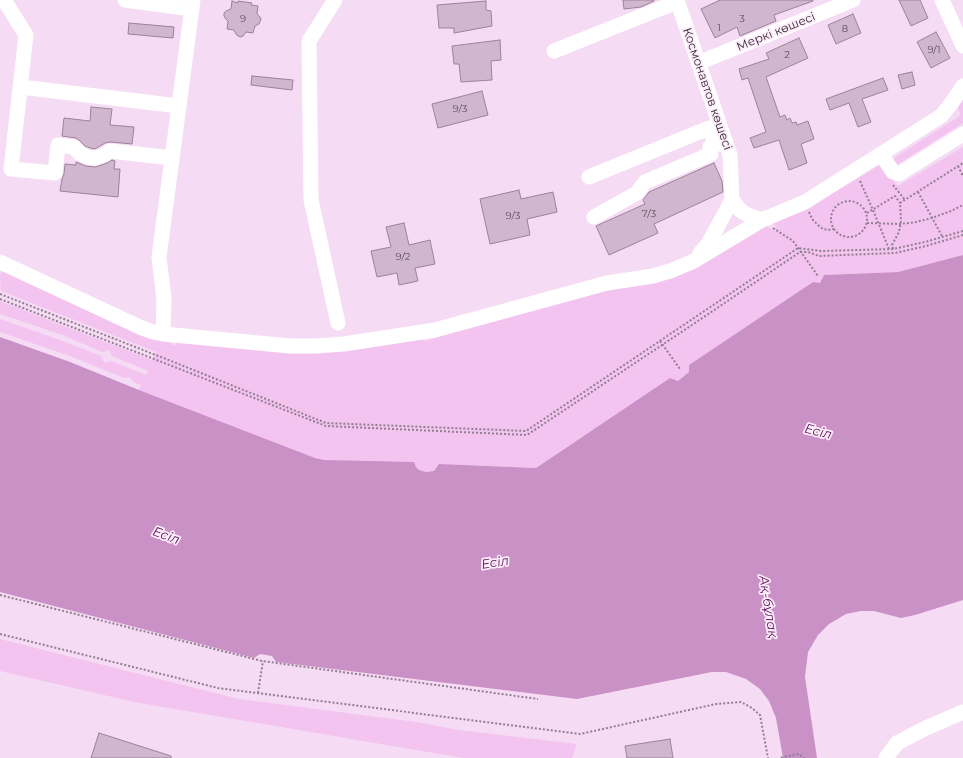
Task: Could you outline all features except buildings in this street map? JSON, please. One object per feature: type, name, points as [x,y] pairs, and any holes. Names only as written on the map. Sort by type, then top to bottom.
[{"type":"street","points":[[4,0],[26,35],[11,168],[55,173],[58,145],[74,147],[79,153],[87,157],[96,158],[110,151],[172,158]]},
{"type":"street","points":[[125,0],[192,4],[159,257],[164,299],[163,334]]},
{"type":"street","points":[[335,0],[309,41],[311,200],[338,323]]},
{"type":"street","name":"Меркі көшесі","points":[[698,63],[853,0]]},
{"type":"street","points":[[942,0],[963,46]]},
{"type":"street","points":[[554,51],[677,1]]},
{"type":"street","name":"Космонавтов көшесі","points":[[677,1],[698,63],[721,142],[730,155],[732,200]]},
{"type":"street","points":[[0,262],[142,328],[163,334],[290,346],[316,346],[344,344],[435,330],[607,283],[653,276],[692,262],[762,220],[805,202],[941,116],[963,86]]},
{"type":"street","points":[[20,87],[179,106]]},
{"type":"street","points":[[589,177],[709,128],[721,142],[710,147],[711,154],[645,182],[637,193],[594,217]]},
{"type":"street","points":[[881,154],[893,172],[899,174],[963,134]]},
{"type":"street","points":[[692,262],[708,244],[732,200],[741,211],[762,220]]},
{"type":"street","points":[[886,758],[897,742],[963,712]]},
{"type":"path","points":[[900,203],[963,163]]},
{"type":"path","points":[[958,166],[963,175]]},
{"type":"path","points":[[858,177],[889,250]]},
{"type":"path","points":[[918,192],[942,237]]},
{"type":"path","points":[[867,213],[895,196],[900,203],[900,224],[899,232],[892,245],[893,249]]},
{"type":"path","points":[[844,200],[851,200],[862,205],[868,217],[867,223],[860,234],[849,237],[843,236],[838,234],[834,229],[831,224],[831,218],[834,207],[838,203],[844,200]]},
{"type":"path","points":[[805,202],[812,219],[818,225],[828,230],[834,229]]},
{"type":"path","points":[[867,223],[900,224],[916,222],[932,218],[963,205]]},
{"type":"path","points":[[762,220],[793,241],[818,276]]},
{"type":"path","points":[[0,294],[326,422],[526,431],[798,248],[821,252],[889,250],[963,231]]},
{"type":"path","points":[[0,299],[326,426],[527,435],[800,252],[808,252],[819,256],[895,253],[963,235]]},
{"type":"path","points":[[660,341],[680,369]]},
{"type":"path","points":[[0,595],[263,661],[538,699]]},
{"type":"path","points":[[0,634],[218,688],[580,734],[716,704],[741,702],[752,708],[760,715],[768,758]]},
{"type":"path","points":[[258,693],[263,661]]},
{"type":"path","points":[[781,758],[799,754],[804,758]]},
{"type":"shaded area","points":[[963,98],[963,123],[895,166],[891,160],[961,115],[957,106]]},
{"type":"shaded area","points":[[963,147],[963,255],[898,272],[824,275],[820,283],[813,282],[689,365],[689,372],[678,381],[670,378],[536,468],[439,464],[434,471],[426,472],[419,470],[416,467],[315,458],[139,390],[141,385],[133,382],[130,377],[124,378],[67,355],[0,332],[0,319],[101,356],[105,363],[111,361],[146,375],[148,371],[112,356],[109,350],[102,352],[65,336],[0,314],[0,301],[152,360],[156,352],[1,291],[0,276],[3,268],[172,340],[171,344],[176,345],[178,340],[422,339],[424,341],[439,337],[444,330],[688,269],[767,226],[772,229],[777,227],[771,223],[798,211],[802,212],[880,165],[898,186]]},
{"type":"shaded area","points":[[0,639],[239,699],[416,722],[459,730],[577,744],[572,758],[463,758],[134,702],[0,671]]},
{"type":"water","points":[[963,255],[963,600],[901,618],[874,611],[861,611],[846,614],[829,624],[818,635],[808,652],[805,677],[817,758],[783,758],[776,718],[769,701],[760,689],[746,679],[726,672],[712,672],[577,699],[276,662],[272,656],[260,654],[254,658],[0,592],[0,337],[70,362],[315,458],[324,460],[414,462],[419,470],[426,472],[434,471],[439,464],[536,468],[670,378],[678,381],[689,372],[689,365],[813,282],[820,283],[824,275],[898,272]]},
{"type":"water label","name":"Есіл","points":[[818,432]]},
{"type":"water label","name":"Есіл","points":[[166,536]]},
{"type":"water label","name":"Есіл","points":[[495,563]]},
{"type":"water label","name":"Ақ-бұлақ","points":[[768,607]]}]
